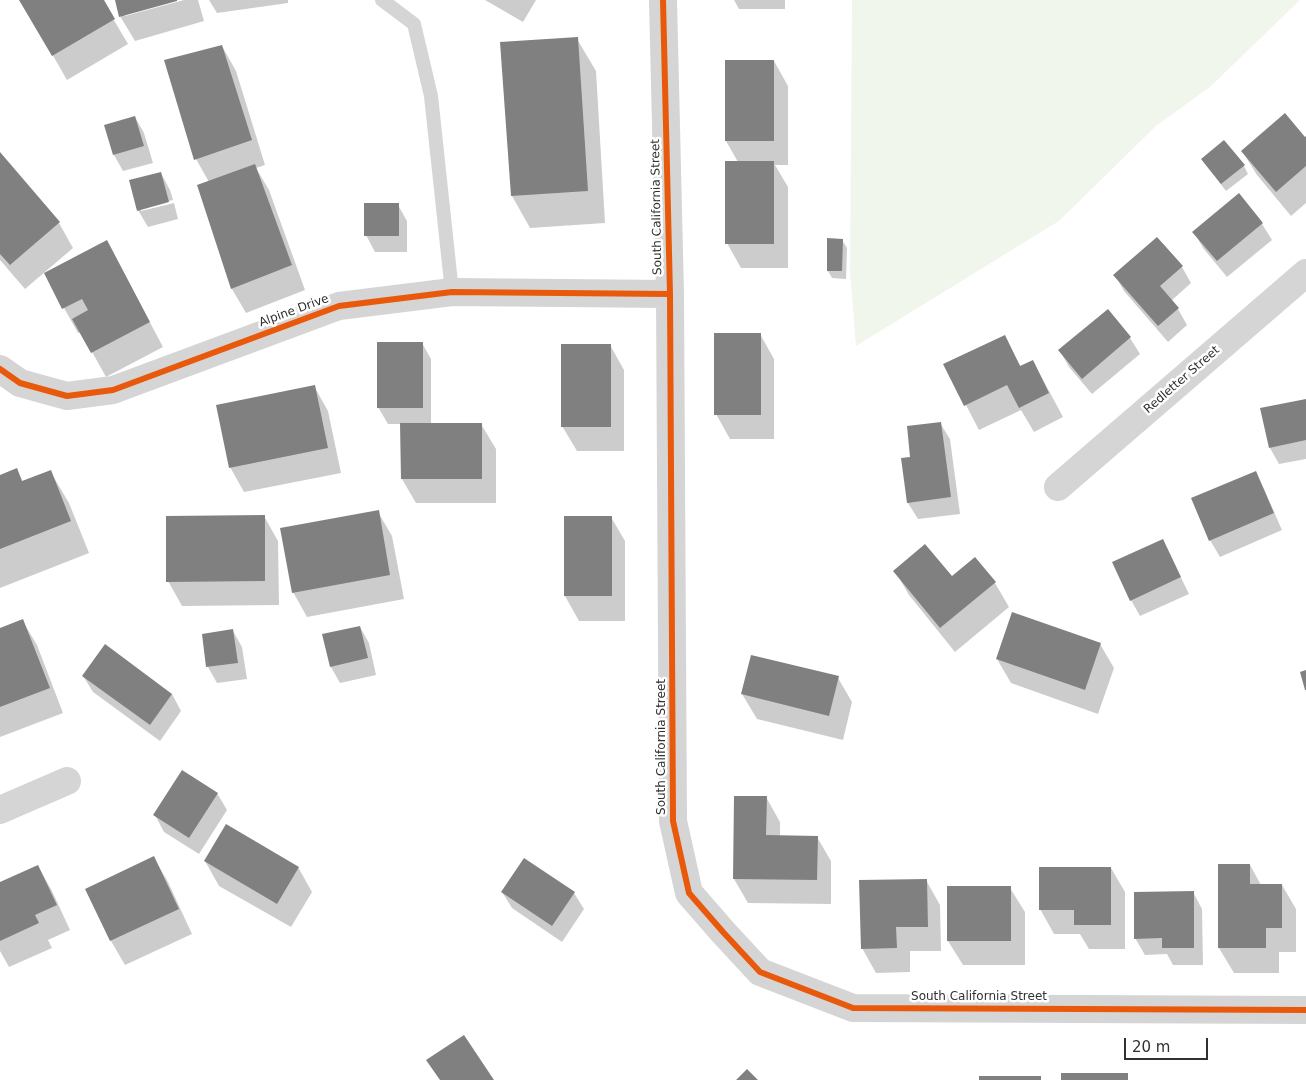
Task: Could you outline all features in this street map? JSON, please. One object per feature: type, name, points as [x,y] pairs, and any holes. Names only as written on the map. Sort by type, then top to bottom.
[{"type":"street","name":"South California Street","points":[[663,0],[670,294],[674,821],[690,893],[760,972],[853,1008],[1306,1010]]},
{"type":"street","name":"Redletter Street","points":[[1058,487],[1306,273]]},
{"type":"street","name":"Alpine Drive","points":[[0,370],[20,383],[67,396],[113,390],[339,306],[452,292],[670,294]]},
{"type":"street","points":[[0,810],[67,781]]},
{"type":"lane","points":[[382,0],[414,24],[431,96],[452,292]]},
{"type":"shaded area","points":[[852,0],[1300,0],[1210,87],[1157,125],[1059,221],[856,346],[850,272]]},
{"type":"building","points":[[19,0],[104,0],[115,19],[52,56]]},
{"type":"building","points":[[115,0],[177,0],[177,1],[119,17]]},
{"type":"building","points":[[578,37],[588,191],[511,196],[500,42]]},
{"type":"building","points":[[222,45],[252,140],[194,160],[164,60]]},
{"type":"building","points":[[725,60],[774,60],[774,141],[725,141]]},
{"type":"building","points":[[1285,113],[1306,136],[1306,166],[1276,192],[1241,151]]},
{"type":"building","points":[[135,116],[144,146],[113,155],[104,125]]},
{"type":"building","points":[[1224,140],[1245,165],[1221,184],[1201,159]]},
{"type":"building","points":[[0,152],[60,222],[10,265],[0,254]]},
{"type":"building","points":[[725,161],[774,161],[774,244],[725,244]]},
{"type":"building","points":[[255,164],[292,265],[231,289],[197,185]]},
{"type":"building","points":[[161,172],[169,202],[137,211],[129,180]]},
{"type":"building","points":[[1239,193],[1263,223],[1217,261],[1192,232]]},
{"type":"building","points":[[364,203],[399,203],[399,236],[364,236]]},
{"type":"building","points":[[1157,237],[1183,266],[1160,286],[1179,308],[1158,326],[1113,275]]},
{"type":"building","points":[[827,238],[843,239],[842,271],[827,271]]},
{"type":"building","points":[[107,240],[150,322],[91,353],[72,319],[88,310],[82,299],[62,309],[44,273]]},
{"type":"building","points":[[1108,309],[1131,337],[1082,379],[1058,350]]},
{"type":"building","points":[[714,333],[761,333],[761,415],[714,415]]},
{"type":"building","points":[[1005,335],[1020,366],[1033,360],[1049,393],[1019,408],[1007,385],[964,406],[943,364]]},
{"type":"building","points":[[377,342],[423,342],[423,408],[377,408]]},
{"type":"building","points":[[561,344],[611,344],[611,427],[561,427]]},
{"type":"building","points":[[315,385],[328,448],[229,468],[216,405]]},
{"type":"building","points":[[1306,399],[1306,440],[1269,448],[1260,408]]},
{"type":"building","points":[[941,422],[951,497],[907,503],[901,458],[910,457],[907,426]]},
{"type":"building","points":[[400,423],[482,423],[482,479],[401,479]]},
{"type":"building","points":[[17,468],[22,481],[51,470],[71,521],[0,549],[0,475]]},
{"type":"building","points":[[1256,471],[1274,513],[1209,541],[1191,498]]},
{"type":"building","points":[[379,510],[390,575],[292,593],[280,528]]},
{"type":"building","points":[[265,515],[265,581],[166,582],[166,516]]},
{"type":"building","points":[[564,516],[612,516],[612,596],[564,596]]},
{"type":"building","points":[[1163,539],[1181,577],[1130,601],[1112,562]]},
{"type":"building","points":[[925,544],[952,576],[975,557],[996,582],[940,628],[893,571]]},
{"type":"building","points":[[1012,612],[1101,643],[1085,690],[996,659]]},
{"type":"building","points":[[23,619],[50,688],[0,707],[0,628]]},
{"type":"building","points":[[360,626],[368,658],[330,667],[322,634]]},
{"type":"building","points":[[233,629],[238,663],[206,667],[202,634]]},
{"type":"building","points":[[105,644],[172,694],[150,725],[82,676]]},
{"type":"building","points":[[751,655],[839,676],[829,716],[741,694]]},
{"type":"building","points":[[1306,670],[1306,690],[1305,690],[1300,672]]},
{"type":"building","points":[[182,770],[218,793],[189,838],[153,815]]},
{"type":"building","points":[[734,796],[767,796],[766,835],[818,836],[817,880],[733,879]]},
{"type":"building","points":[[226,824],[299,867],[277,904],[204,861]]},
{"type":"building","points":[[154,856],[179,909],[110,941],[85,889]]},
{"type":"building","points":[[524,858],[575,892],[552,926],[501,892]]},
{"type":"building","points":[[1218,864],[1250,864],[1250,884],[1282,884],[1282,928],[1266,928],[1266,948],[1218,948]]},
{"type":"building","points":[[38,865],[57,905],[35,915],[39,923],[0,941],[0,882]]},
{"type":"building","points":[[1039,867],[1111,867],[1111,925],[1074,925],[1074,910],[1039,910]]},
{"type":"building","points":[[927,879],[928,927],[896,927],[897,948],[861,949],[859,880]]},
{"type":"building","points":[[947,886],[1011,886],[1011,941],[947,941]]},
{"type":"building","points":[[1194,891],[1194,948],[1162,948],[1162,938],[1134,939],[1134,892]]},
{"type":"building","points":[[464,1035],[494,1080],[440,1080],[426,1060]]},
{"type":"building","points":[[747,1069],[758,1080],[736,1080]]},
{"type":"building","points":[[1061,1073],[1128,1073],[1128,1080],[1061,1080]]},
{"type":"building","points":[[979,1076],[1041,1076],[1041,1080],[979,1080]]},
{"type":"cycle path","points":[[663,0],[670,294],[673,821],[689,893],[760,972],[853,1008],[1306,1010]]},
{"type":"cycle path","points":[[0,369],[20,383],[67,396],[113,390],[339,306],[452,292],[670,294]]}]
